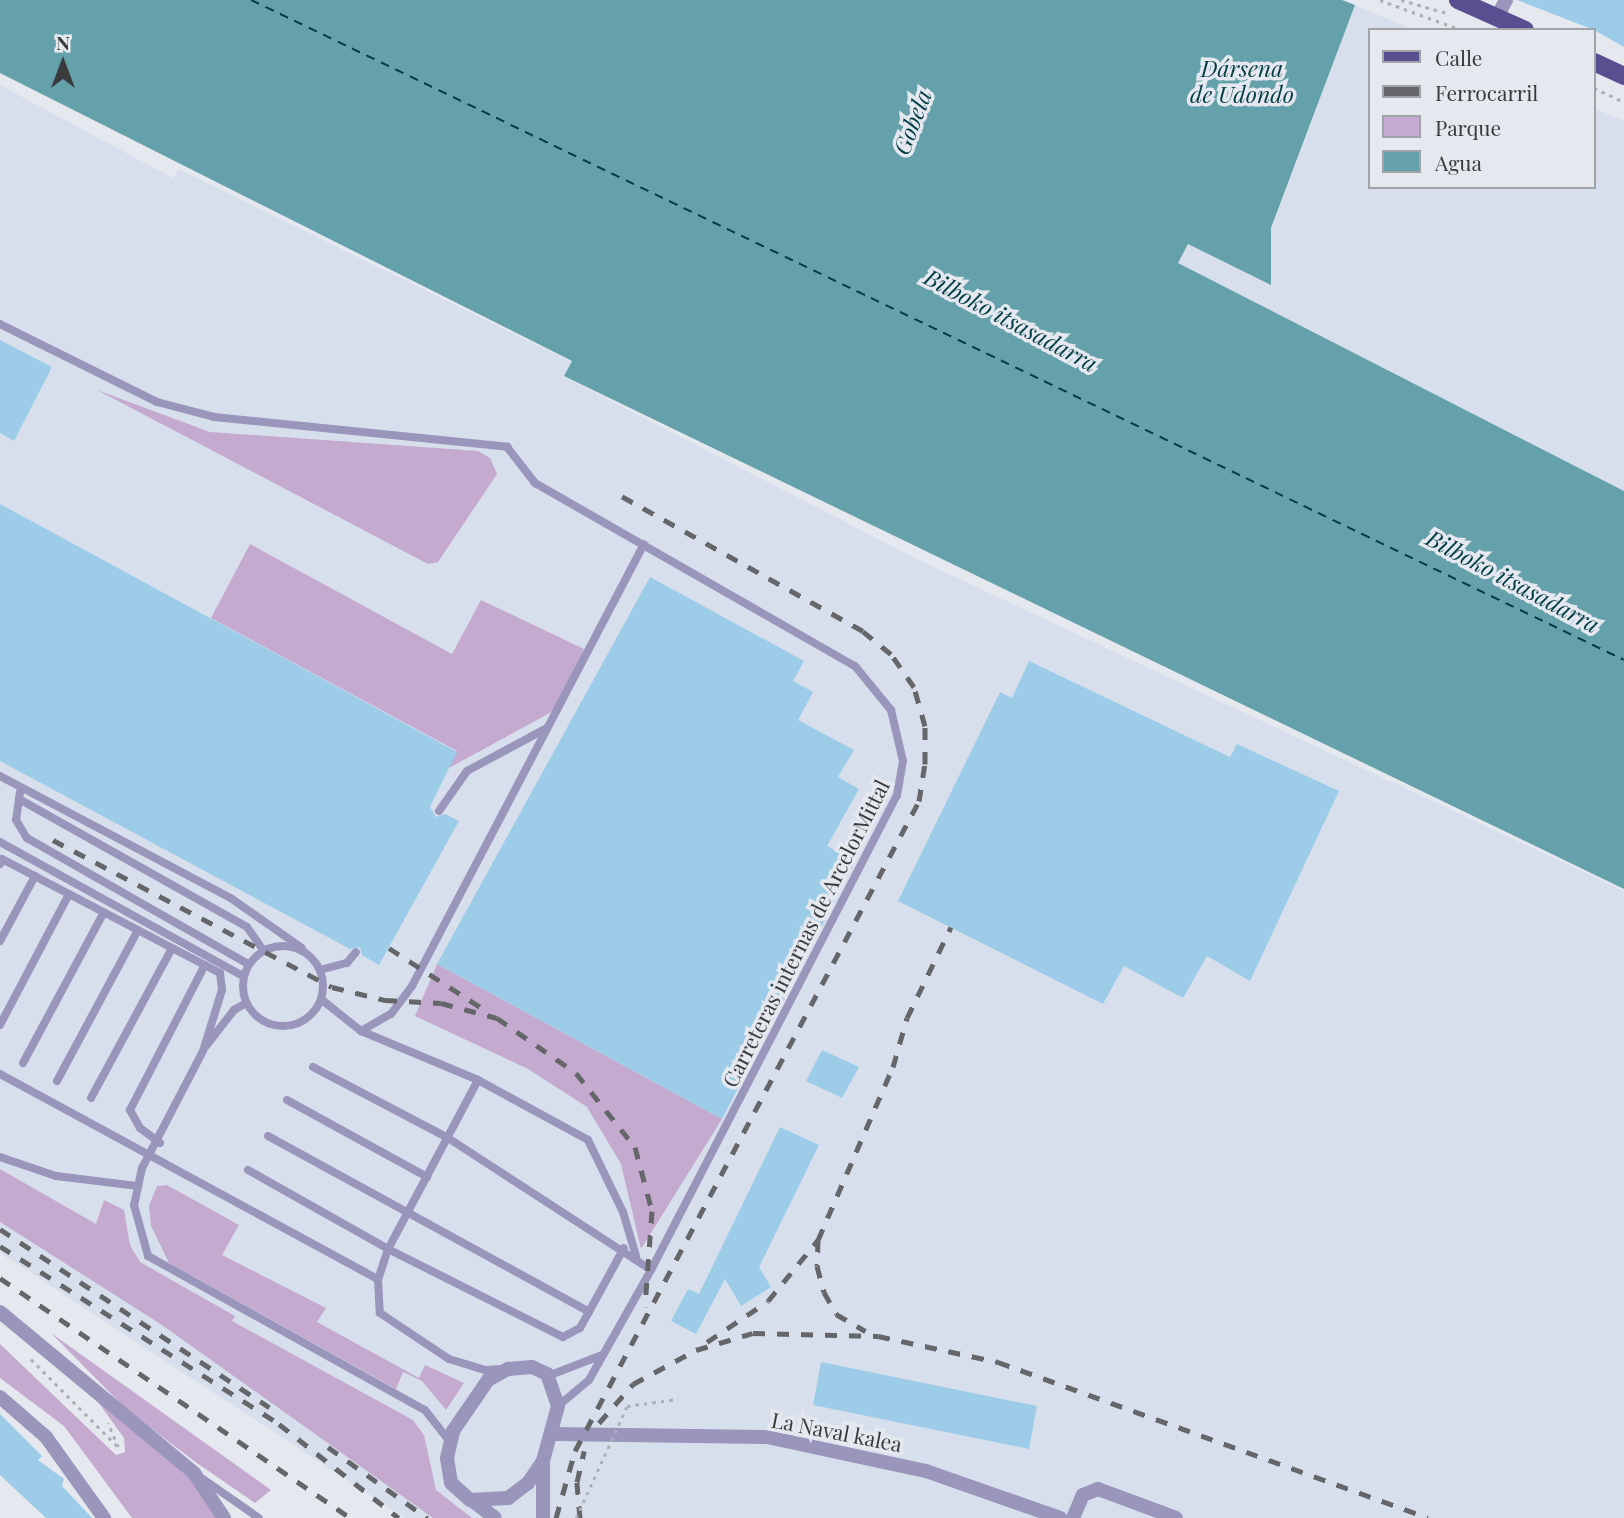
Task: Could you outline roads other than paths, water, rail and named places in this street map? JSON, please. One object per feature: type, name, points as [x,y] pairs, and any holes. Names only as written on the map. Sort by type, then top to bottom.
[{"type":"main road","points":[[1457,8],[1497,17],[1521,28]]},
{"type":"main road","points":[[1596,63],[1624,76]]},
{"type":"street","points":[[1497,17],[1506,0]]},
{"type":"street","points":[[0,1312],[194,1473],[224,1518]]},
{"type":"street","points":[[470,1500],[508,1498],[528,1483],[543,1461],[555,1434],[558,1406],[548,1376],[532,1367],[508,1369],[468,1402],[450,1442],[451,1483],[470,1500],[495,1518]]},
{"type":"street","points":[[0,1397],[46,1437],[104,1518]]},
{"type":"street","name":"La Naval kalea","points":[[555,1434],[767,1437],[926,1471],[1060,1518]]},
{"type":"street","points":[[543,1461],[543,1518]]},
{"type":"street","points":[[1073,1518],[1083,1496],[1098,1489],[1176,1518]]},
{"type":"lane","name":"Carreteras internas de ArcelorMittal","points":[[0,324],[157,402],[214,417],[507,447],[535,483],[855,667],[891,710],[903,761],[897,795],[651,1270],[589,1380],[558,1406]]},
{"type":"lane","points":[[361,1031],[391,1014],[412,986],[644,544]]},
{"type":"lane","points":[[439,811],[467,771],[547,728]]},
{"type":"lane","points":[[0,776],[20,795],[247,927],[263,950]]},
{"type":"lane","points":[[20,795],[75,814],[232,899],[302,948],[320,970],[322,1000],[312,1015],[278,1027],[262,1021],[246,1003],[243,976],[248,964],[263,950],[281,945],[302,948]]},
{"type":"lane","points":[[20,795],[16,821],[27,838],[248,964]]},
{"type":"lane","points":[[3,843],[243,976]]},
{"type":"lane","points":[[0,864],[2,859],[220,973],[222,990],[202,1051],[138,1186],[134,1205],[148,1256],[425,1410],[450,1442]]},
{"type":"lane","points":[[0,941],[34,876]]},
{"type":"lane","points":[[0,1025],[69,894]]},
{"type":"lane","points":[[23,1063],[104,912]]},
{"type":"lane","points":[[57,1081],[138,930]]},
{"type":"lane","points":[[91,1098],[172,948]]},
{"type":"lane","points":[[320,970],[347,963],[356,952]]},
{"type":"lane","points":[[160,1143],[140,1128],[130,1110],[205,965]]},
{"type":"lane","points":[[322,1000],[361,1031],[478,1080],[588,1140],[623,1212],[636,1255]]},
{"type":"lane","points":[[202,1051],[233,1010],[246,1003]]},
{"type":"lane","points":[[313,1067],[448,1138],[636,1255],[651,1270]]},
{"type":"lane","points":[[0,1074],[377,1279]]},
{"type":"lane","points":[[478,1080],[388,1249],[377,1279],[380,1312],[449,1359],[485,1370],[508,1369]]},
{"type":"lane","points":[[287,1100],[427,1177]]},
{"type":"lane","points":[[268,1136],[589,1312]]},
{"type":"lane","points":[[0,1157],[56,1176],[138,1186]]},
{"type":"lane","points":[[248,1170],[388,1249],[563,1336],[580,1328],[624,1248]]},
{"type":"lane","points":[[548,1376],[603,1355]]},
{"type":"lane","points":[[194,1473],[259,1518]]},
{"type":"water","points":[[0,0],[1342,0],[1355,5],[1271,228],[1271,285],[1188,244],[1178,263],[1624,491],[1624,889],[564,376],[572,361],[0,73]]},
{"type":"railway","points":[[556,1518],[575,1451],[919,801],[925,764],[925,726],[914,687],[891,654],[863,631],[612,491]]},
{"type":"railway","points":[[53,840],[332,987],[385,1000],[441,1003],[497,1018],[576,1073],[635,1147],[652,1211],[645,1307]]},
{"type":"railway","points":[[707,1342],[768,1301],[818,1240],[893,1067],[907,1018],[951,927]]},
{"type":"railway","points":[[389,948],[485,1010]]},
{"type":"railway","points":[[0,1229],[269,1407]]},
{"type":"railway","points":[[818,1240],[817,1266],[824,1292],[836,1314],[866,1331]]},
{"type":"railway","points":[[0,1246],[279,1424],[399,1518]]},
{"type":"railway","points":[[0,1278],[351,1518]]},
{"type":"railway","points":[[599,1423],[633,1384],[696,1350],[753,1333],[878,1336],[998,1362],[1428,1518]]},
{"type":"railway","points":[[328,1447],[427,1518]]},
{"type":"railway","points":[[580,1518],[577,1482],[584,1451]]},
{"type":"water label","name":"Dársena de Udondo","points":[[1242,81]]},
{"type":"water label","name":"Gobela","points":[[912,122]]},
{"type":"water label","name":"Bilboko itsasadarra","points":[[1011,320]]},
{"type":"water label","name":"Bilboko itsasadarra","points":[[1513,581]]}]
